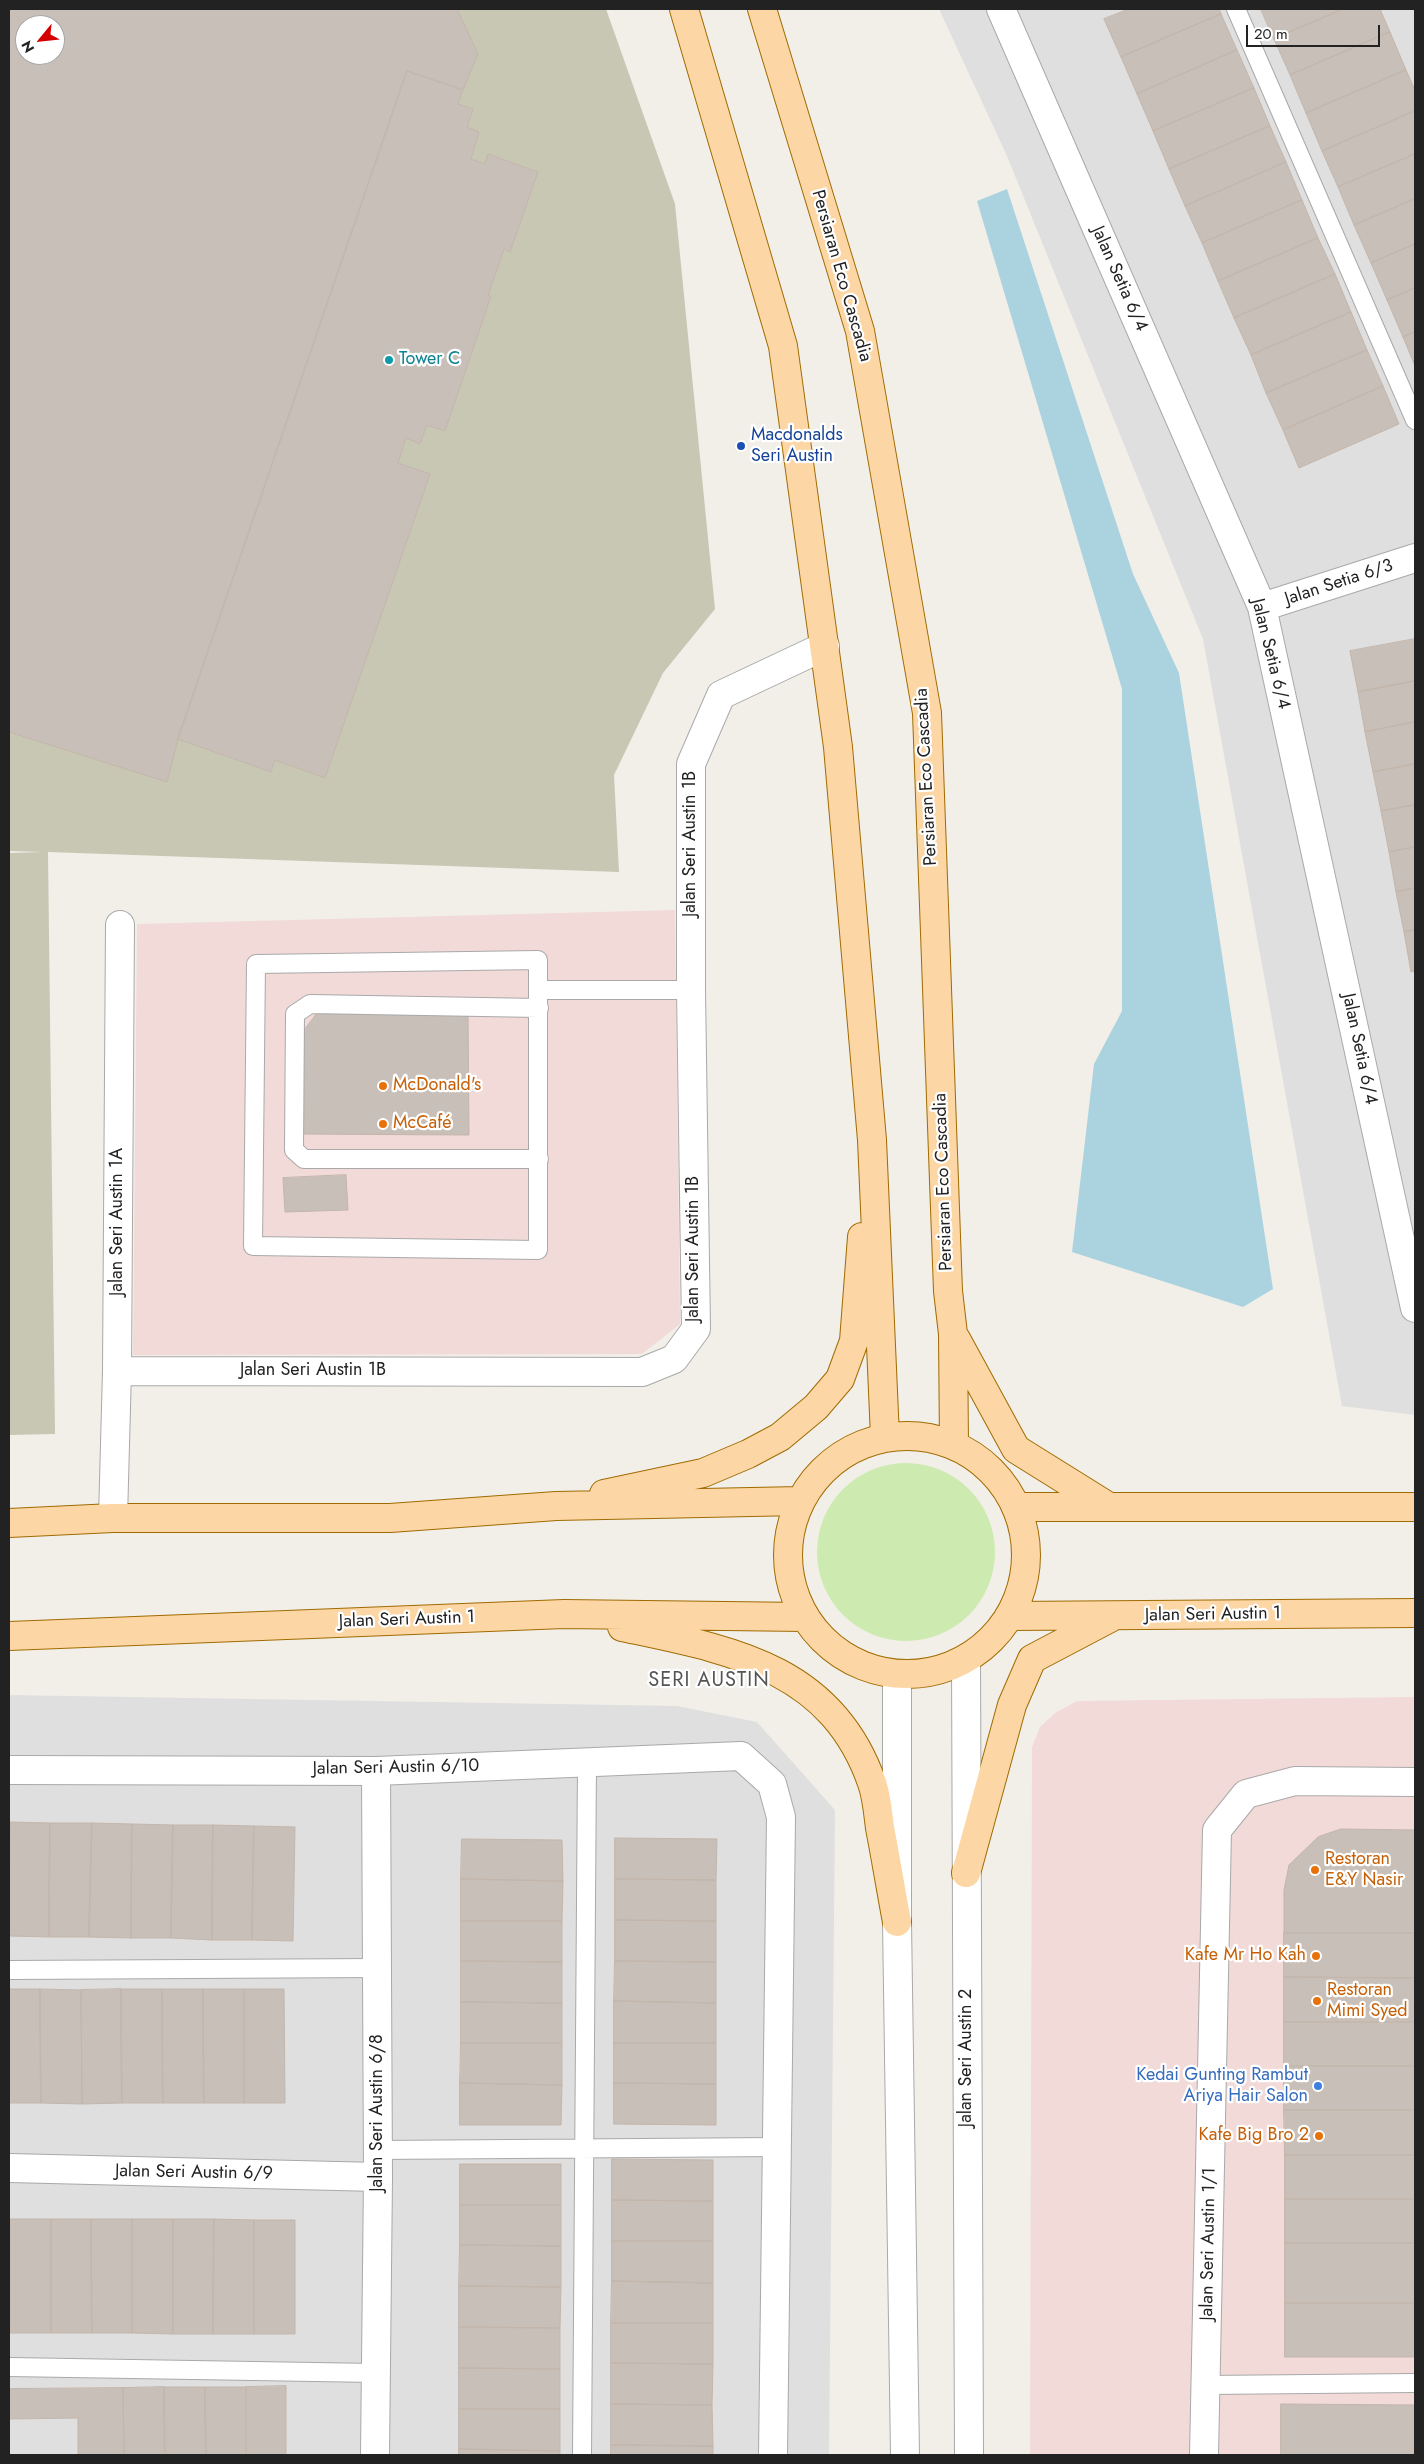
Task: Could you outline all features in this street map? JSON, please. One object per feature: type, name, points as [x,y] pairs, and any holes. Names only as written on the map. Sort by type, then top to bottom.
[{"type":"main road","points":[[684,9],[783,346],[838,747],[872,1140],[885,1437]]},
{"type":"main road","name":"Persiaran Eco Cascadia","points":[[762,9],[860,331],[927,713],[948,1291],[953,1334],[954,1445]]},
{"type":"main road","points":[[556,1506],[639,1485],[703,1473],[748,1454],[780,1437],[816,1407],[840,1379],[854,1341],[872,1140]]},
{"type":"main road","points":[[953,1334],[1016,1449],[1109,1507]]},
{"type":"main road","points":[[921,1436],[954,1445],[980,1460],[1001,1481],[1016,1507],[1025,1534],[1026,1562],[1021,1590],[1010,1616],[991,1641],[966,1660],[932,1672],[897,1675],[861,1665],[829,1645],[805,1617],[790,1580],[789,1539],[800,1501],[821,1471],[850,1449],[885,1437],[921,1436]]},
{"type":"main road","points":[[9,1523],[113,1518],[390,1518],[556,1506],[800,1501]]},
{"type":"main road","points":[[1016,1507],[1415,1507]]},
{"type":"main road","name":"Jalan Seri Austin 1","points":[[1010,1616],[1415,1613]]},
{"type":"main road","points":[[564,1614],[696,1643],[734,1654],[768,1666],[818,1698],[850,1735],[873,1784],[897,1922]]},
{"type":"main road","name":"Jalan Seri Austin 1","points":[[9,1636],[564,1614],[805,1617]]},
{"type":"main road","points":[[966,1873],[1012,1705],[1032,1659],[1114,1616]]},
{"type":"street","name":"Jalan Setia 6/4","points":[[1002,9],[1262,608],[1415,1308]]},
{"type":"street","name":"Jalan Setia 6/3","points":[[1262,608],[1415,558]]},
{"type":"street","name":"Jalan Seri Austin 1B","points":[[117,1371],[642,1372],[674,1359],[696,1329],[691,990],[691,764],[721,695],[825,646]]},
{"type":"street","name":"Jalan Seri Austin 1A","points":[[113,1518],[117,1371],[120,926]]},
{"type":"street","name":"Jalan Seri Austin 2","points":[[966,1660],[970,2455]]},
{"type":"street","points":[[897,1675],[897,1922],[905,2455]]},
{"type":"street","name":"Jalan Seri Austin 6/10","points":[[9,1770],[376,1771],[741,1756],[772,1784],[781,1817],[777,2147]]},
{"type":"street","name":"Jalan Seri Austin 6/8","points":[[375,2455],[378,2177],[376,1771]]},
{"type":"street","name":"Jalan Seri Austin 1/1","points":[[1204,2455],[1217,1830],[1246,1794],[1295,1781],[1415,1782]]},
{"type":"street","points":[[773,2455],[777,2147]]},
{"type":"street","name":"Jalan Seri Austin 6/9","points":[[9,2168],[378,2177]]},
{"type":"lane","points":[[1236,9],[1415,420]]},
{"type":"lane","points":[[538,960],[539,1158],[538,1250],[254,1246],[256,964],[538,960]]},
{"type":"lane","points":[[539,1158],[304,1159],[294,1150],[295,1014],[310,1004],[539,999],[691,990]]},
{"type":"lane","points":[[582,2455],[587,1762]]},
{"type":"lane","points":[[9,1970],[378,1968]]},
{"type":"lane","points":[[378,2150],[777,2147]]},
{"type":"lane","points":[[9,2367],[376,2373]]},
{"type":"lane","points":[[1206,2385],[1415,2383]]},
{"type":"shaded area","points":[[9,9],[606,9],[675,204],[715,609],[663,673],[614,775],[619,872],[48,852],[55,1434],[9,1435],[9,853],[43,852],[9,851]]},
{"type":"shaded area","points":[[939,9],[1415,9],[1415,1415],[1342,1406],[1203,639],[1007,156]]},
{"type":"shaded area","points":[[675,910],[680,1324],[642,1354],[133,1355],[137,924]]},
{"type":"shaded area","points":[[9,1695],[677,1706],[757,1722],[835,1810],[829,2455],[9,2455]]},
{"type":"shaded area","points":[[1415,1697],[1415,2455],[1030,2455],[1032,1747],[1040,1727],[1055,1713],[1077,1701]]},
{"type":"green space","points":[[906,1463],[940,1470],[955,1478],[969,1489],[980,1503],[988,1518],[995,1552],[988,1586],[980,1601],[969,1615],[955,1626],[940,1634],[906,1641],[872,1634],[857,1626],[843,1615],[832,1601],[824,1586],[817,1552],[824,1518],[832,1503],[843,1489],[857,1478],[872,1470]]},
{"type":"water","points":[[1007,189],[1133,574],[1179,673],[1273,1289],[1243,1307],[1072,1252],[1094,1064],[1122,1011],[1122,689],[977,201]]},
{"type":"building","points":[[9,9],[457,9],[478,54],[463,90],[407,71],[178,739],[167,782],[9,732]]},
{"type":"building","points":[[1129,9],[1219,9],[1221,14],[1121,57],[1104,19]]},
{"type":"building","points":[[1261,9],[1343,9],[1274,39]]},
{"type":"building","points":[[1343,9],[1380,9],[1390,32],[1290,75],[1274,39]]},
{"type":"building","points":[[1221,14],[1237,50],[1137,94],[1121,57]]},
{"type":"building","points":[[1390,32],[1406,70],[1306,113],[1290,75]]},
{"type":"building","points":[[1237,50],[1254,88],[1153,131],[1137,94]]},
{"type":"building","points":[[1406,70],[1415,90],[1415,111],[1322,151],[1306,113]]},
{"type":"building","name":"Tower C","points":[[407,71],[463,90],[458,104],[473,109],[467,127],[479,132],[471,159],[485,164],[488,154],[538,172],[510,252],[504,249],[488,295],[491,296],[445,431],[427,425],[420,444],[406,438],[398,463],[430,474],[325,778],[275,760],[271,772],[178,739]]},
{"type":"building","points":[[1254,88],[1270,126],[1169,169],[1153,131]]},
{"type":"building","points":[[1415,111],[1415,154],[1338,187],[1322,151]]},
{"type":"building","points":[[1270,126],[1286,162],[1185,206],[1169,169]]},
{"type":"building","points":[[1415,154],[1415,199],[1354,225],[1338,187]]},
{"type":"building","points":[[1286,162],[1302,200],[1202,243],[1185,206]]},
{"type":"building","points":[[1415,199],[1415,244],[1371,263],[1354,225]]},
{"type":"building","points":[[1302,200],[1318,238],[1218,281],[1202,243]]},
{"type":"building","points":[[1318,238],[1335,274],[1234,318],[1218,281]]},
{"type":"building","points":[[1415,244],[1415,288],[1387,300],[1371,263]]},
{"type":"building","points":[[1335,274],[1351,312],[1251,355],[1234,318]]},
{"type":"building","points":[[1415,288],[1415,332],[1403,337],[1387,300]]},
{"type":"building","points":[[1351,312],[1367,350],[1266,393],[1251,355]]},
{"type":"building","points":[[1415,332],[1415,366],[1403,337]]},
{"type":"building","points":[[1367,350],[1383,386],[1283,430],[1266,393]]},
{"type":"building","points":[[1383,386],[1399,424],[1299,468],[1283,430]]},
{"type":"building","points":[[1415,639],[1415,681],[1358,692],[1350,651]]},
{"type":"building","points":[[1415,681],[1415,722],[1365,732],[1358,692]]},
{"type":"building","points":[[1415,722],[1415,764],[1373,772],[1365,732]]},
{"type":"building","points":[[1415,764],[1415,805],[1381,811],[1373,772]]},
{"type":"building","points":[[1415,805],[1415,847],[1389,852],[1381,811]]},
{"type":"building","points":[[1415,847],[1415,888],[1396,892],[1389,852]]},
{"type":"building","points":[[1415,888],[1415,930],[1404,932],[1396,892]]},
{"type":"building","points":[[1415,930],[1415,971],[1411,972],[1404,932]]},
{"type":"building","name":"McDonald's","points":[[468,1011],[469,1135],[297,1134],[298,1038],[317,1013]]},
{"type":"building","points":[[346,1175],[348,1210],[285,1212],[283,1178]]},
{"type":"building","points":[[9,1822],[10,1822],[9,1901]]},
{"type":"building","points":[[10,1822],[50,1823],[49,1937],[9,1936]]},
{"type":"building","points":[[50,1823],[92,1823],[89,1937],[49,1937]]},
{"type":"building","points":[[92,1823],[132,1824],[131,1938],[89,1937]]},
{"type":"building","points":[[132,1824],[173,1825],[171,1938],[131,1938]]},
{"type":"building","points":[[173,1825],[213,1825],[212,1940],[171,1938]]},
{"type":"building","points":[[213,1825],[254,1826],[252,1940],[212,1940]]},
{"type":"building","points":[[254,1826],[295,1827],[293,1941],[252,1940]]},
{"type":"building","points":[[1341,1829],[1415,1830],[1415,1933],[1284,1933],[1284,1890],[1289,1865],[1318,1837]]},
{"type":"building","points":[[615,1838],[717,1839],[716,1880],[615,1879]]},
{"type":"building","points":[[462,1839],[562,1840],[563,1881],[461,1879]]},
{"type":"building","points":[[461,1879],[563,1881],[562,1921],[461,1921]]},
{"type":"building","points":[[615,1879],[716,1880],[716,1921],[615,1920]]},
{"type":"building","points":[[615,1920],[716,1921],[716,1962],[615,1961]]},
{"type":"building","points":[[461,1921],[562,1921],[562,1962],[461,1961]]},
{"type":"building","points":[[1284,1933],[1415,1933],[1415,1978],[1284,1977]]},
{"type":"building","points":[[461,1961],[562,1962],[562,2003],[461,2002]]},
{"type":"building","points":[[615,1961],[716,1962],[716,2003],[614,2001]]},
{"type":"building","points":[[1284,1977],[1415,1978],[1415,2022],[1284,2022]]},
{"type":"building","points":[[9,1989],[40,1989],[41,2103],[9,2103]]},
{"type":"building","points":[[40,1989],[81,1990],[82,2104],[41,2103]]},
{"type":"building","points":[[121,1989],[122,2103],[82,2104],[81,1990]]},
{"type":"building","points":[[121,1989],[162,1989],[163,2103],[122,2103]]},
{"type":"building","points":[[162,1989],[203,1989],[204,2103],[163,2103]]},
{"type":"building","points":[[203,1989],[244,1989],[244,2103],[204,2103]]},
{"type":"building","points":[[244,1989],[284,1989],[285,2103],[244,2103]]},
{"type":"building","points":[[614,2001],[716,2003],[716,2043],[614,2043]]},
{"type":"building","points":[[461,2002],[562,2003],[562,2043],[461,2043]]},
{"type":"building","points":[[1284,2022],[1415,2022],[1415,2066],[1284,2066]]},
{"type":"building","points":[[461,2043],[562,2043],[562,2085],[460,2083]]},
{"type":"building","points":[[614,2043],[716,2043],[716,2084],[614,2083]]},
{"type":"building","points":[[1284,2066],[1415,2066],[1415,2110],[1284,2110]]},
{"type":"building","points":[[460,2083],[562,2085],[561,2125],[460,2125]]},
{"type":"building","points":[[614,2083],[716,2084],[716,2125],[614,2124]]},
{"type":"building","points":[[1284,2110],[1415,2110],[1415,2155],[1285,2155]]},
{"type":"building","points":[[1285,2155],[1415,2155],[1415,2199],[1285,2199]]},
{"type":"building","points":[[612,2159],[713,2160],[713,2201],[612,2200]]},
{"type":"building","points":[[460,2164],[561,2164],[561,2205],[460,2205]]},
{"type":"building","points":[[1285,2199],[1415,2199],[1415,2243],[1285,2243]]},
{"type":"building","points":[[612,2200],[713,2201],[713,2241],[612,2241]]},
{"type":"building","points":[[460,2205],[561,2205],[561,2246],[460,2245]]},
{"type":"building","points":[[10,2219],[10,2333],[9,2333]]},
{"type":"building","points":[[10,2219],[51,2219],[51,2333],[10,2333]]},
{"type":"building","points":[[51,2219],[91,2219],[92,2333],[51,2333]]},
{"type":"building","points":[[91,2219],[132,2219],[132,2333],[92,2333]]},
{"type":"building","points":[[132,2219],[173,2219],[173,2334],[132,2333]]},
{"type":"building","points":[[173,2219],[214,2219],[213,2334],[173,2334]]},
{"type":"building","points":[[214,2219],[254,2220],[254,2334],[213,2334]]},
{"type":"building","points":[[254,2220],[295,2220],[295,2334],[254,2334]]},
{"type":"building","points":[[612,2241],[713,2241],[713,2283],[612,2281]]},
{"type":"building","points":[[1285,2243],[1415,2243],[1415,2303],[1285,2303]]},
{"type":"building","points":[[460,2245],[561,2246],[561,2287],[459,2286]]},
{"type":"building","points":[[612,2281],[713,2283],[713,2323],[611,2323]]},
{"type":"building","points":[[459,2286],[561,2287],[560,2328],[459,2327]]},
{"type":"building","points":[[1285,2303],[1415,2303],[1415,2357],[1285,2357]]},
{"type":"building","points":[[611,2323],[713,2323],[713,2364],[611,2363]]},
{"type":"building","points":[[459,2327],[560,2328],[560,2369],[459,2368]]},
{"type":"building","points":[[611,2363],[713,2364],[712,2405],[611,2404]]},
{"type":"building","points":[[459,2368],[560,2369],[560,2409],[459,2409]]},
{"type":"building","points":[[286,2386],[286,2455],[246,2455],[246,2387]]},
{"type":"building","points":[[164,2387],[205,2387],[206,2455],[165,2455]]},
{"type":"building","points":[[164,2387],[165,2455],[124,2455],[123,2388]]},
{"type":"building","points":[[205,2387],[246,2387],[246,2455],[206,2455]]},
{"type":"building","points":[[123,2388],[124,2455],[78,2455],[78,2418],[9,2419],[9,2389]]},
{"type":"building","points":[[611,2404],[712,2405],[713,2446],[611,2445]]},
{"type":"building","points":[[1281,2404],[1415,2405],[1415,2455],[1281,2455]]},
{"type":"building","points":[[459,2409],[560,2409],[560,2451],[459,2449]]},
{"type":"building","points":[[611,2445],[713,2446],[713,2455],[611,2455]]},
{"type":"building","points":[[459,2449],[560,2451],[560,2455],[459,2455]]},
{"type":"place","name":"Tower C","points":[[389,360]]},
{"type":"place","name":"Macdonalds Seri Austin","points":[[741,446]]},
{"type":"place","name":"McDonald's","points":[[383,1086]]},
{"type":"place","name":"McCafé","points":[[383,1124]]},
{"type":"place","name":"Restoran E&Y Nasir","points":[[1315,1870]]},
{"type":"place","name":"Kafe Mr Ho Kah","points":[[1316,1956]]},
{"type":"place","name":"Restoran Mimi Syed","points":[[1317,2001]]},
{"type":"place","name":"Kedai Gunting Rambut Ariya Hair Salon","points":[[1318,2086]]},
{"type":"place","name":"Kafe Big Bro 2","points":[[1319,2136]]},
{"type":"district","name":"SERI AUSTIN","points":[[709,1681]]}]
